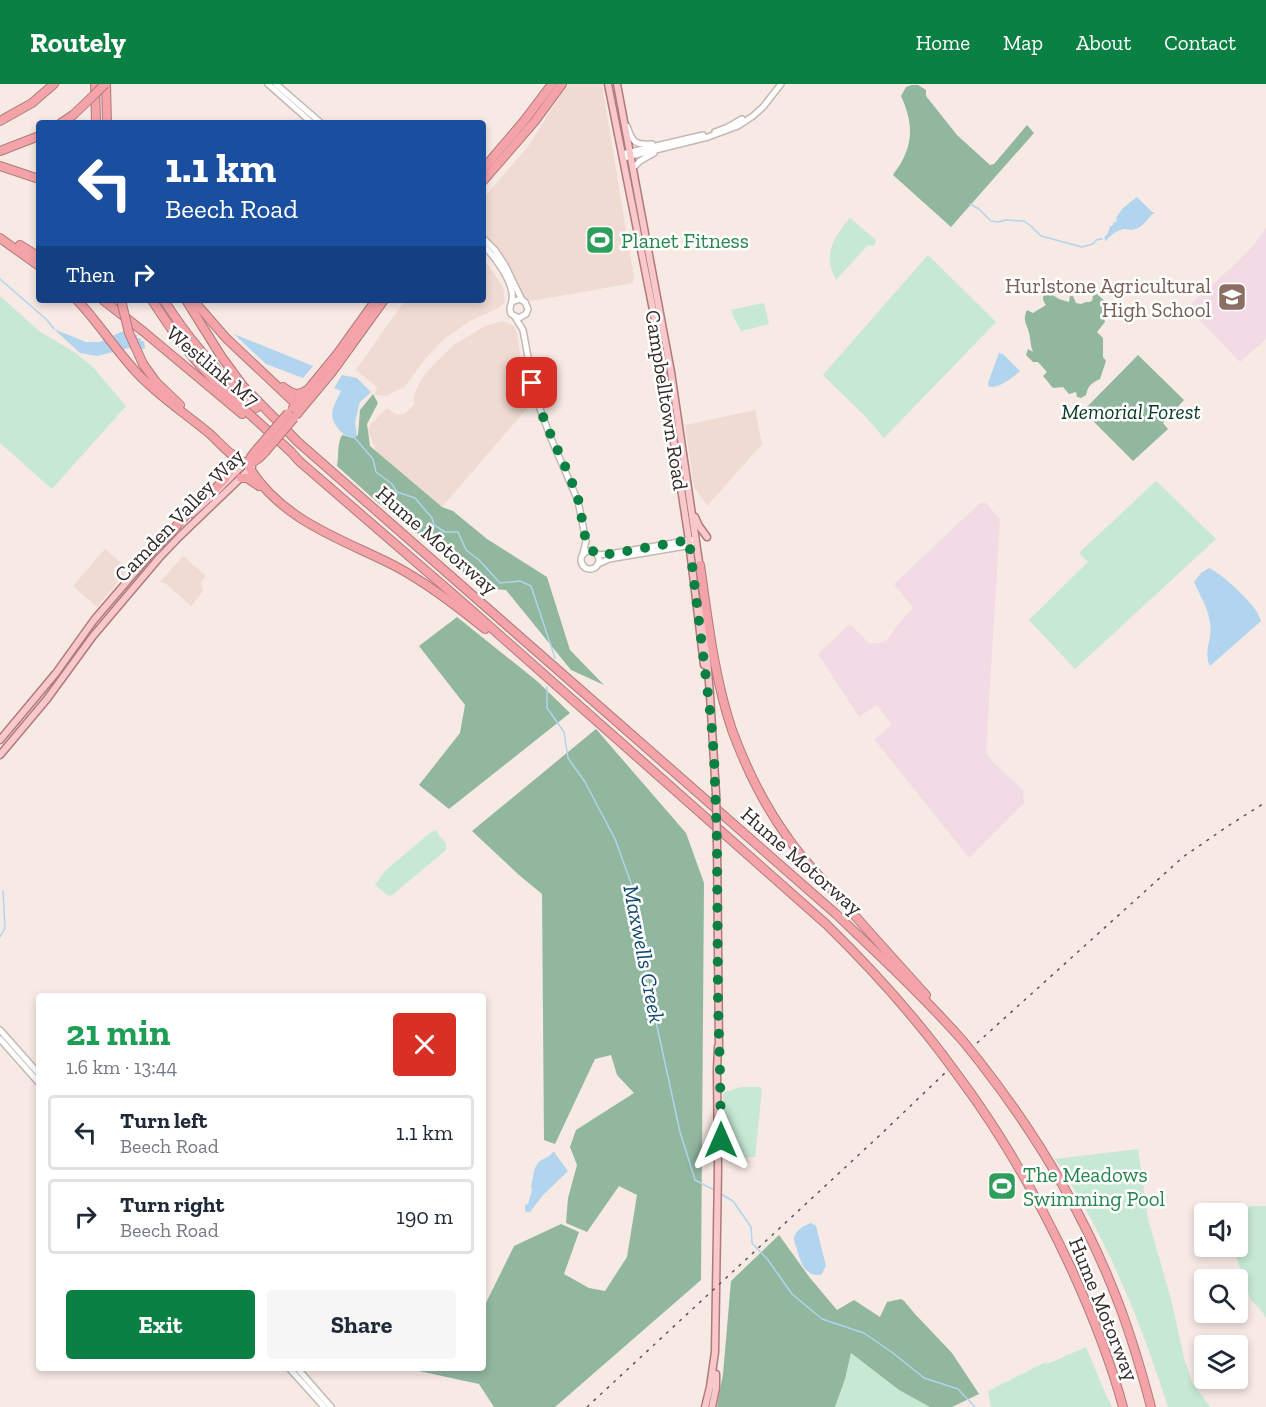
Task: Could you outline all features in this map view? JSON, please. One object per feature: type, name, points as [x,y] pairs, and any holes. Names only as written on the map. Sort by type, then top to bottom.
[{"type":"highway","points":[[0,121],[32,103],[54,84]]},
{"type":"highway","points":[[95,84],[96,120]]},
{"type":"highway","points":[[66,120],[105,84]]},
{"type":"highway","points":[[105,84],[107,120]]},
{"type":"highway","points":[[486,165],[552,84]]},
{"type":"highway","points":[[540,101],[547,97],[557,84]]},
{"type":"highway","points":[[486,178],[535,121],[562,84]]},
{"type":"highway","points":[[0,151],[36,137]]},
{"type":"highway","points":[[0,166],[36,178]]},
{"type":"highway","points":[[0,234],[36,255]]},
{"type":"highway","points":[[0,238],[36,264]]},
{"type":"highway","points":[[80,303],[127,362],[164,399],[248,465],[270,494]]},
{"type":"highway","name":"Westlink M7","points":[[108,303],[289,455],[298,460]]},
{"type":"highway","points":[[122,303],[129,333],[143,364],[189,417]]},
{"type":"highway","points":[[154,303],[177,337],[206,371],[298,460]]},
{"type":"highway","points":[[166,303],[194,343],[219,372],[262,413],[298,442]]},
{"type":"highway","name":"Westlink M7","points":[[188,303],[220,356],[243,386],[298,442]]},
{"type":"highway","points":[[196,303],[225,338],[262,372],[293,394],[303,393],[313,386]]},
{"type":"highway","name":"Camden Valley Way","points":[[294,412],[374,303]]},
{"type":"highway","name":"Camden Valley Way","points":[[248,465],[332,372],[382,303]]},
{"type":"highway","points":[[262,372],[294,412]]},
{"type":"highway","name":"Hume Motorway","points":[[298,442],[836,914],[880,955],[961,1039],[980,1061],[1032,1136],[1084,1226],[1120,1307],[1151,1407]]},
{"type":"highway","points":[[170,534],[188,512],[226,477],[234,463],[232,454]]},
{"type":"highway","name":"Hume Motorway","points":[[298,460],[826,924],[895,996],[960,1077],[1026,1179],[1086,1302],[1116,1381],[1123,1407]]},
{"type":"highway","points":[[241,478],[249,479],[311,526],[423,582],[513,653],[538,669]]},
{"type":"highway","points":[[700,565],[723,697],[732,729],[754,783],[789,841],[935,1005],[938,1013]]},
{"type":"main road","points":[[268,84],[309,120]]},
{"type":"main road","points":[[276,84],[318,120]]},
{"type":"main road","name":"Campbelltown Road","points":[[608,84],[656,325],[693,542],[711,719]]},
{"type":"main road","name":"Campbelltown Road","points":[[617,84],[670,362],[692,511],[693,542],[700,565],[716,794],[717,842],[718,1047],[721,1127],[718,1170],[716,1388],[712,1407]]},
{"type":"main road","points":[[623,156],[706,134],[737,122],[761,104],[779,84]]},
{"type":"main road","points":[[633,168],[652,154],[738,126],[763,107],[779,84]]},
{"type":"main road","points":[[621,106],[630,135],[635,142],[643,145],[672,142]]},
{"type":"main road","points":[[631,154],[695,141]]},
{"type":"main road","points":[[486,241],[506,265],[522,300],[528,306],[523,330],[535,395],[578,501],[586,541],[580,560],[585,568],[592,569],[609,559],[693,542]]},
{"type":"main road","points":[[486,249],[508,280],[512,302],[510,309],[523,330]]},
{"type":"main road","points":[[512,302],[522,300]]},
{"type":"main road","points":[[515,317],[526,314]]},
{"type":"main road","name":"Camden Valley Way","points":[[0,755],[47,699],[93,636],[159,558],[241,478],[248,465]]},
{"type":"main road","name":"Camden Valley Way","points":[[0,740],[154,550],[248,465]]},
{"type":"main road","points":[[692,511],[707,537]]},
{"type":"main road","points":[[586,541],[595,553],[598,564]]},
{"type":"main road","points":[[583,554],[588,551],[610,554],[693,542]]},
{"type":"main road","points":[[0,1030],[36,1071]]},
{"type":"main road","points":[[0,1039],[36,1080]]},
{"type":"main road","name":"Campbelltown Road","points":[[705,1407],[715,1352]]},
{"type":"main road","points":[[292,1371],[314,1391]]},
{"type":"main road","points":[[299,1371],[322,1400],[332,1407]]},
{"type":"main road","points":[[322,1400],[324,1407]]},
{"type":"shaded area","points":[[567,84],[602,84],[633,283],[532,301],[527,300],[522,294],[499,251],[486,240],[486,195],[529,145]]},
{"type":"shaded area","name":"Hurlstone Agricultural High School","points":[[1266,228],[1266,339],[1240,362],[1187,307],[1253,246]]},
{"type":"shaded area","points":[[486,262],[503,287],[505,302],[500,307],[470,321],[444,339],[425,359],[404,388],[387,396],[375,395],[377,387],[356,370],[403,303],[486,303]]},
{"type":"shaded area","points":[[503,321],[514,326],[517,334],[526,392],[531,404],[442,507],[376,451],[368,430],[387,408],[397,415],[405,413],[414,405],[414,395],[422,378],[455,344],[485,326]]},
{"type":"shaded area","points":[[755,410],[762,444],[707,506],[694,487],[685,425]]},
{"type":"shaded area","points":[[980,503],[986,503],[1000,519],[986,752],[992,761],[1023,790],[1024,803],[969,858],[874,739],[892,725],[877,705],[859,717],[818,654],[850,624],[870,644],[885,642],[913,608],[894,584]]},
{"type":"shaded area","points":[[105,549],[126,567],[127,571],[97,607],[73,586]]},
{"type":"shaded area","points":[[183,556],[206,576],[201,582],[203,591],[191,606],[165,583],[160,582]]},
{"type":"green space","points":[[918,85],[926,90],[926,96],[957,135],[990,165],[994,164],[1027,125],[1034,133],[951,227],[893,175],[905,155],[910,138],[909,122],[901,96],[906,87]]},
{"type":"green space","points":[[850,218],[876,240],[874,246],[868,245],[836,280],[832,271],[830,254],[835,239]]},
{"type":"green space","points":[[928,255],[996,322],[884,438],[823,375]]},
{"type":"green space","points":[[1046,291],[1069,302],[1070,296],[1073,296],[1076,303],[1081,304],[1092,301],[1093,296],[1097,294],[1108,304],[1102,312],[1105,322],[1097,332],[1103,338],[1103,357],[1106,361],[1100,379],[1090,385],[1086,395],[1081,398],[1077,397],[1076,392],[1069,394],[1063,387],[1053,388],[1043,376],[1047,372],[1038,362],[1033,362],[1026,355],[1028,349],[1033,352],[1025,322],[1026,313],[1027,310],[1033,313],[1046,305],[1043,298]]},
{"type":"green space","points":[[0,296],[39,331],[91,365],[126,406],[52,489],[0,443]]},
{"type":"green space","points":[[764,303],[769,324],[741,331],[731,310]]},
{"type":"green space","name":"Memorial Forest","points":[[1138,355],[1184,400],[1163,423],[1168,429],[1133,461],[1083,411]]},
{"type":"green space","points":[[373,394],[378,403],[367,424],[370,446],[442,507],[453,511],[487,539],[547,577],[570,650],[604,685],[571,670],[506,590],[481,588],[443,553],[376,501],[337,466],[340,438],[342,435],[353,438],[358,435],[360,410]]},
{"type":"green space","points":[[1156,481],[1216,539],[1075,669],[1029,620],[1088,562],[1079,553]]},
{"type":"green space","points":[[457,617],[537,681],[570,713],[449,809],[419,785],[460,733],[465,705],[419,646]]},
{"type":"green space","points":[[596,729],[686,833],[704,883],[701,1280],[555,1407],[494,1407],[479,1384],[419,1371],[486,1371],[486,1303],[514,1246],[561,1224],[579,1232],[564,1274],[589,1288],[605,1291],[627,1257],[637,1195],[619,1186],[587,1232],[566,1223],[568,1198],[577,1165],[570,1147],[576,1130],[634,1093],[617,1075],[611,1055],[595,1059],[555,1144],[544,1140],[542,894],[472,831]]},
{"type":"green space","points":[[436,830],[446,843],[446,850],[392,895],[389,896],[375,885],[385,871]]},
{"type":"green space","points":[[741,1087],[760,1087],[762,1089],[755,1157],[724,1158],[723,1094]]},
{"type":"green space","points":[[1138,1149],[1148,1219],[1171,1299],[1184,1358],[1194,1389],[1197,1389],[1210,1407],[1168,1407],[1146,1342],[1106,1248],[1055,1159]]},
{"type":"green space","points":[[1266,1206],[1266,1318],[1251,1300],[1248,1291],[1248,1269],[1240,1269],[1236,1257],[1248,1257],[1248,1207]]},
{"type":"green space","points":[[779,1235],[837,1310],[854,1300],[880,1317],[887,1302],[901,1299],[904,1301],[952,1353],[979,1394],[952,1407],[930,1407],[899,1390],[851,1353],[835,1407],[717,1407],[723,1374],[731,1281]]},
{"type":"green space","points":[[1086,1347],[1112,1407],[991,1407],[988,1391],[1048,1361],[1045,1365]]},
{"type":"green space","points":[[851,1353],[899,1390],[930,1407],[835,1407]]},
{"type":"water","points":[[1137,197],[1154,213],[1138,228],[1119,230],[1105,242],[1104,238],[1110,226],[1115,223],[1123,208]]},
{"type":"water","points":[[54,329],[86,342],[100,342],[133,329],[134,335],[144,341],[145,349],[129,348],[97,356],[80,353]]},
{"type":"water","points":[[234,334],[313,366],[303,378],[266,364]]},
{"type":"water","points":[[999,353],[1003,354],[1020,371],[1002,384],[989,387],[988,383]]},
{"type":"water","points":[[342,375],[357,378],[371,392],[360,402],[355,423],[357,436],[353,438],[340,431],[334,422],[332,413],[341,391],[334,388]]},
{"type":"water","points":[[1209,568],[1242,594],[1257,612],[1261,621],[1210,666],[1207,655],[1211,629],[1209,617],[1194,582],[1201,573]]},
{"type":"water","points":[[553,1152],[568,1171],[543,1195],[530,1212],[527,1212],[525,1205],[528,1204],[532,1190],[536,1166]]},
{"type":"water","points":[[811,1223],[816,1226],[826,1266],[821,1275],[815,1275],[804,1268],[794,1240],[798,1231]]},
{"type":"waterway","points":[[970,204],[991,221],[1024,221],[1041,236],[1082,247],[1102,239]]},
{"type":"waterway","name":"Maxwells Creek","points":[[0,279],[47,320],[54,329]]},
{"type":"waterway","name":"Maxwells Creek","points":[[354,437],[373,459],[376,472],[392,484],[397,492],[415,498],[432,518],[434,525],[445,532],[458,532],[466,550],[479,560],[500,583],[520,581],[531,586],[555,658]]},
{"type":"waterway","name":"Maxwells Creek","points":[[547,687],[547,708],[564,732],[568,758],[585,782],[615,839],[635,894],[644,962],[680,1132],[695,1180],[714,1190]]},
{"type":"waterway","points":[[0,937],[5,928],[3,891]]},
{"type":"waterway","name":"Maxwells Creek","points":[[721,1194],[733,1201],[751,1227],[752,1243],[768,1260],[792,1294],[822,1319],[864,1333],[924,1378],[958,1389],[975,1407]]},
{"type":"railway","points":[[977,1043],[1183,857],[1266,802]]},
{"type":"railway","points":[[587,1407],[946,1072]]},
{"type":"place","name":"Planet Fitness","points":[[600,240]]},
{"type":"place","name":"Hurlstone Agricultural High School","points":[[1232,297]]},
{"type":"place","name":"The Meadows Swimming Pool","points":[[1002,1186]]},
{"type":"route","points":[[532,383],[550,436],[578,501],[586,541],[597,555],[689,540],[714,756],[721,1140]]}]
